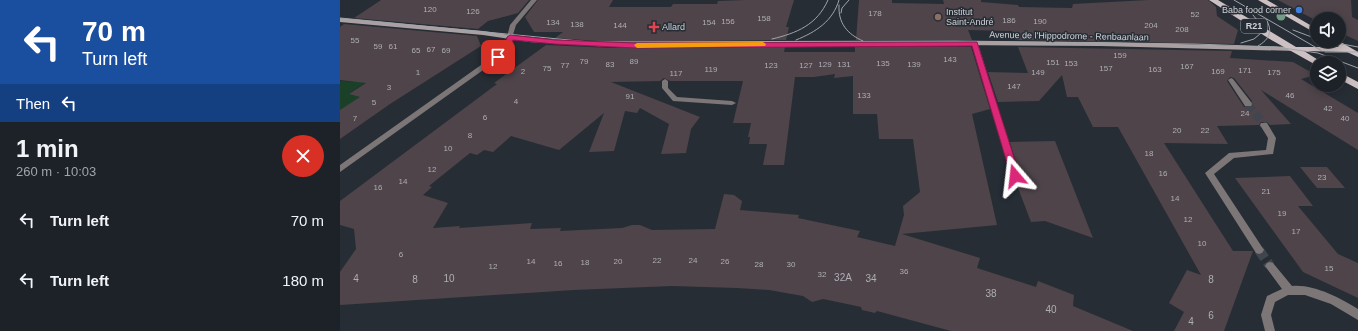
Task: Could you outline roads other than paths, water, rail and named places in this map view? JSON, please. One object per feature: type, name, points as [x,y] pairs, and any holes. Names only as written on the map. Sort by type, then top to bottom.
[{"type":"main road","name":"R21","points":[[1213,0],[1310,58]]},
{"type":"main road","name":"R21","points":[[1262,0],[1310,28]]},
{"type":"main road","name":"Avenue de l'Hippodrome - Renbaanlaan","points":[[340,20],[555,42],[619,45],[1101,44],[1296,50]]},
{"type":"main road","points":[[1345,48],[1358,55]]},
{"type":"main road","points":[[1296,50],[1348,50]]},
{"type":"main road","points":[[1346,79],[1358,86]]},
{"type":"street","points":[[340,169],[508,49],[513,25],[534,0]]},
{"type":"street","points":[[975,44],[1015,176]]},
{"type":"street","points":[[1348,50],[1358,50]]},
{"type":"street","points":[[1231,80],[1248,104]]},
{"type":"street","points":[[665,81],[665,88],[675,99],[732,104]]},
{"type":"street","points":[[1259,250],[1209,174],[1232,155],[1270,152],[1272,138],[1264,125]]},
{"type":"street","points":[[1270,266],[1289,290]]},
{"type":"street","points":[[1270,331],[1266,315],[1271,299],[1289,290],[1315,293],[1344,305],[1358,315]]},
{"type":"tunnel","points":[[1248,104],[1264,125]]},
{"type":"tunnel","points":[[1259,250],[1270,266]]},
{"type":"tram line","points":[[772,39],[790,34],[805,27],[818,16],[828,0]]},
{"type":"tram line","points":[[796,40],[823,25],[833,14],[839,0]]},
{"type":"tram line","points":[[841,13],[842,8],[849,0]]},
{"type":"tram line","points":[[1234,0],[1322,51]]},
{"type":"tram line","points":[[839,5],[840,17],[845,27],[852,35],[863,41]]},
{"type":"tram line","points":[[1241,43],[1254,39],[1261,33],[1261,25],[1253,15]]},
{"type":"tram line","points":[[340,18],[590,42],[956,41],[1195,44],[1276,47],[1318,53],[1358,68]]},
{"type":"tram line","points":[[1258,46],[1268,38],[1270,31],[1266,19]]},
{"type":"tram line","points":[[1293,30],[1310,36]]},
{"type":"tram line","points":[[1346,45],[1358,47]]},
{"type":"tram line","points":[[1325,52],[1358,52]]},
{"type":"place","name":"Baba food corner","points":[[1299,10]]},
{"type":"place","name":"Institut Saint-André","points":[[938,17]]},
{"type":"place","name":"Allard","points":[[654,27]]}]
